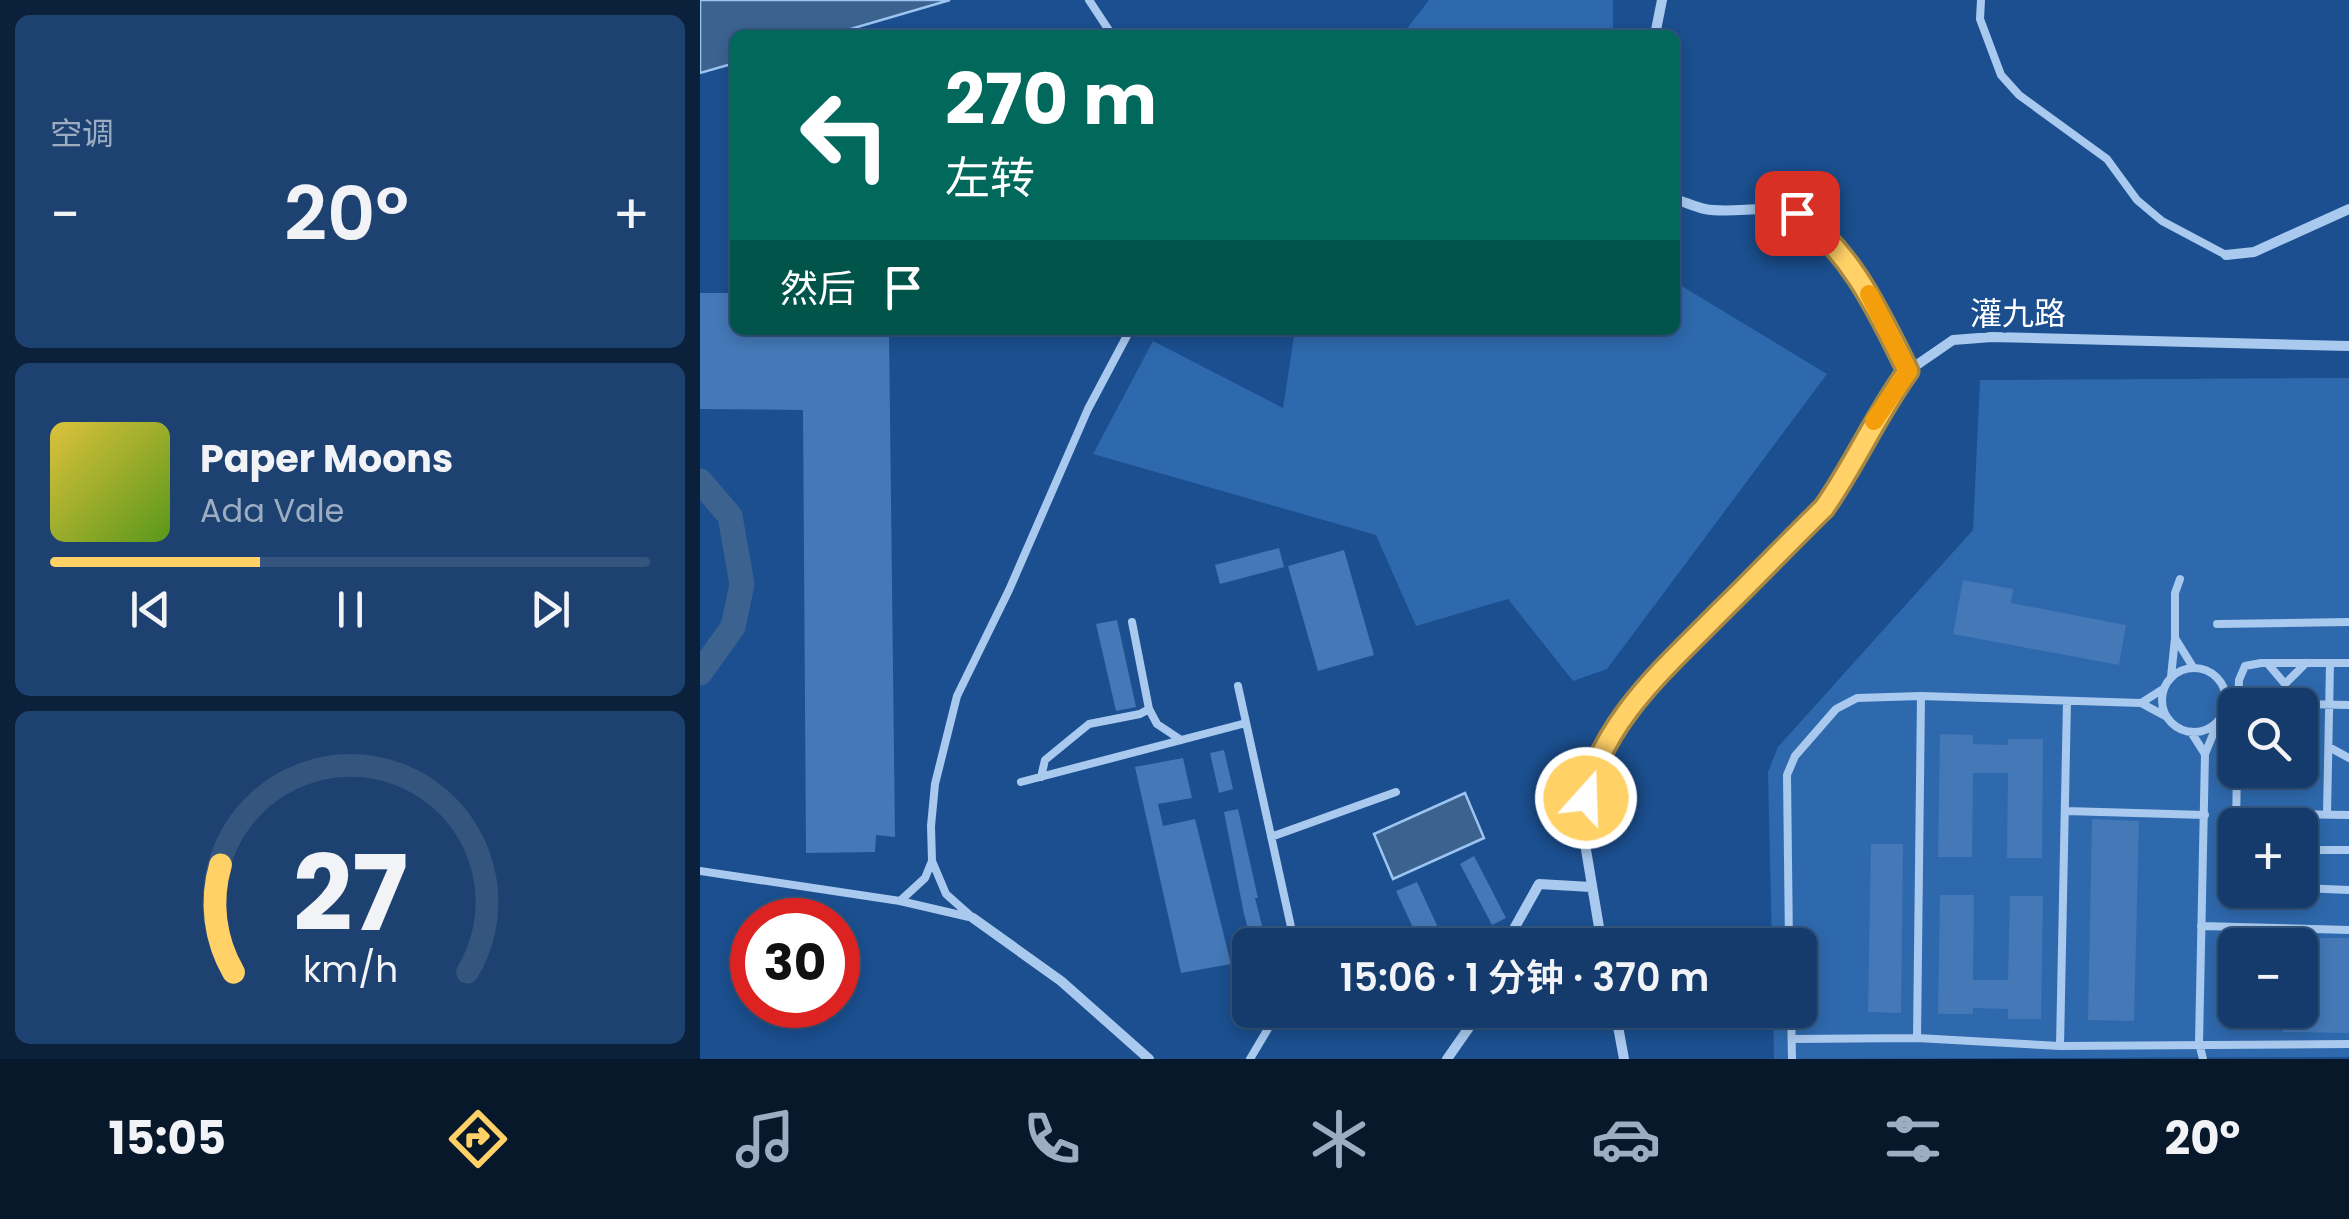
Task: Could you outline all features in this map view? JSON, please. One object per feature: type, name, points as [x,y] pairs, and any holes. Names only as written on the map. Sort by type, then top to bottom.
[{"type":"street","points":[[1656,30],[1662,0]]},
{"type":"street","points":[[1680,201],[1707,210],[1779,209],[1797,213],[1818,228],[1874,300],[1908,371]]},
{"type":"street","points":[[2226,255],[2254,252],[2349,208]]},
{"type":"street","name":"灌九路","points":[[1599,928],[1581,820],[1590,775],[1608,738],[1648,686],[1824,508],[1842,483],[1880,410],[1908,371],[1953,340],[1992,337],[2349,346]]},
{"type":"street","points":[[1512,928],[1538,884],[1591,887]]},
{"type":"street","points":[[973,918],[1061,982],[1149,1059]]},
{"type":"street","points":[[1447,1059],[1468,1028]]},
{"type":"street","points":[[1618,1028],[1624,1059]]},
{"type":"lane","points":[[1090,0],[1109,30]]},
{"type":"lane","points":[[1980,0],[1980,19],[2001,76],[2019,95],[2108,158],[2137,200],[2162,221],[2226,255]]},
{"type":"lane","points":[[973,918],[946,894],[932,861],[936,784],[957,696],[1009,590],[1088,409],[1127,335]]},
{"type":"lane","points":[[2166,717],[2162,708],[2164,689],[2171,677],[2180,579]]},
{"type":"lane","points":[[1132,622],[1149,708],[1158,724],[1181,740]]},
{"type":"lane","points":[[2217,624],[2349,622]]},
{"type":"lane","points":[[2174,638],[2193,668]]},
{"type":"lane","points":[[2267,663],[2285,684],[2306,663]]},
{"type":"lane","points":[[2328,814],[2330,663]]},
{"type":"lane","points":[[2238,688],[2245,666],[2349,663]]},
{"type":"lane","points":[[2171,677],[2193,668],[2211,672],[2224,688]]},
{"type":"lane","points":[[1238,686],[1290,928]]},
{"type":"lane","points":[[2141,703],[2164,689]]},
{"type":"lane","points":[[1789,928],[1787,775],[1795,756],[1836,708],[1858,698],[1922,696],[2141,703],[2191,732],[2205,754]]},
{"type":"lane","points":[[1917,1038],[1922,696]]},
{"type":"lane","points":[[2060,1046],[2066,701]]},
{"type":"lane","points":[[2318,704],[2349,705]]},
{"type":"lane","points":[[1042,777],[1045,760],[1090,724],[1140,714],[1149,708]]},
{"type":"lane","points":[[2191,732],[2218,722]]},
{"type":"lane","points":[[2203,1059],[2199,1043],[2205,754],[2218,722]]},
{"type":"lane","points":[[1021,782],[1246,723]]},
{"type":"lane","points":[[2329,748],[2349,758]]},
{"type":"lane","points":[[1271,837],[1396,792]]},
{"type":"lane","points":[[2066,812],[2205,815]]},
{"type":"lane","points":[[2318,814],[2349,815]]},
{"type":"lane","points":[[2318,850],[2349,850]]},
{"type":"lane","points":[[900,901],[925,878],[932,861]]},
{"type":"lane","points":[[700,871],[900,901],[973,918]]},
{"type":"lane","points":[[2318,889],[2349,890]]},
{"type":"lane","points":[[2201,926],[2349,930]]},
{"type":"lane","points":[[1250,1059],[1268,1028]]},
{"type":"lane","points":[[1792,1028],[1792,1059]]},
{"type":"lane","points":[[1792,1038],[1917,1038],[2060,1046],[2349,1044]]},
{"type":"shaded area","points":[[700,0],[950,0],[847,30],[730,30],[730,64],[700,73]]},
{"type":"shaded area","points":[[1429,0],[1613,0],[1613,30],[1406,30]]},
{"type":"shaded area","points":[[1680,285],[1827,374],[1607,669],[1573,681],[1508,599],[1416,626],[1376,535],[1093,454],[1153,341],[1283,408],[1294,335],[1680,335]]},
{"type":"shaded area","points":[[2349,378],[2349,1057],[1774,1059],[1773,1028],[1817,1028],[1817,928],[1772,928],[1768,772],[1778,747],[1973,530],[1980,380]]},
{"type":"shaded area","points":[[1465,793],[1484,838],[1393,879],[1374,834]]},
{"type":"building","points":[[700,293],[730,293],[730,335],[889,335],[895,837],[876,835],[875,852],[806,853],[803,410],[700,409]]},
{"type":"building","points":[[1279,548],[1284,567],[1220,584],[1215,565]]},
{"type":"building","points":[[1344,550],[1374,655],[1318,671],[1288,566]]},
{"type":"building","points":[[1963,580],[2013,589],[2011,603],[2126,625],[2119,665],[1953,634]]},
{"type":"building","points":[[1117,620],[1136,707],[1116,711],[1096,624]]},
{"type":"building","points":[[1940,734],[1973,735],[1973,744],[2008,745],[2008,739],[2043,739],[2042,858],[2007,858],[2008,773],[1973,773],[1972,857],[1938,857]]},
{"type":"building","points":[[1224,750],[1233,789],[1219,793],[1210,753]]},
{"type":"building","points":[[1183,758],[1192,798],[1158,804],[1163,826],[1195,819],[1231,964],[1181,973],[1135,767]]},
{"type":"building","points":[[1238,809],[1263,928],[1248,928],[1224,812]]},
{"type":"building","points":[[2092,819],[2139,821],[2134,1021],[2088,1020]]},
{"type":"building","points":[[1871,844],[1903,844],[1901,1013],[1868,1012]]},
{"type":"building","points":[[1474,856],[1506,918],[1492,925],[1460,864]]},
{"type":"building","points":[[1417,882],[1438,928],[1413,928],[1396,891]]},
{"type":"building","points":[[1940,895],[1974,895],[1973,980],[2008,980],[2010,896],[2043,896],[2041,1019],[2008,1019],[2008,1009],[1973,1008],[1973,1014],[1938,1014]]},
{"type":"building","points":[[2318,938],[2349,938],[2349,1033],[2283,1032],[2283,1028],[2318,1028]]},
{"type":"waterway","points":[[700,481],[730,516],[742,584],[733,627],[700,673]]},
{"type":"slow traffic","points":[[1869,294],[1908,371],[1874,421]]},
{"type":"route","points":[[1586,798],[1590,775],[1608,738],[1648,686],[1824,508],[1842,483],[1880,410],[1908,371],[1874,300],[1837,249],[1797,213]]}]
